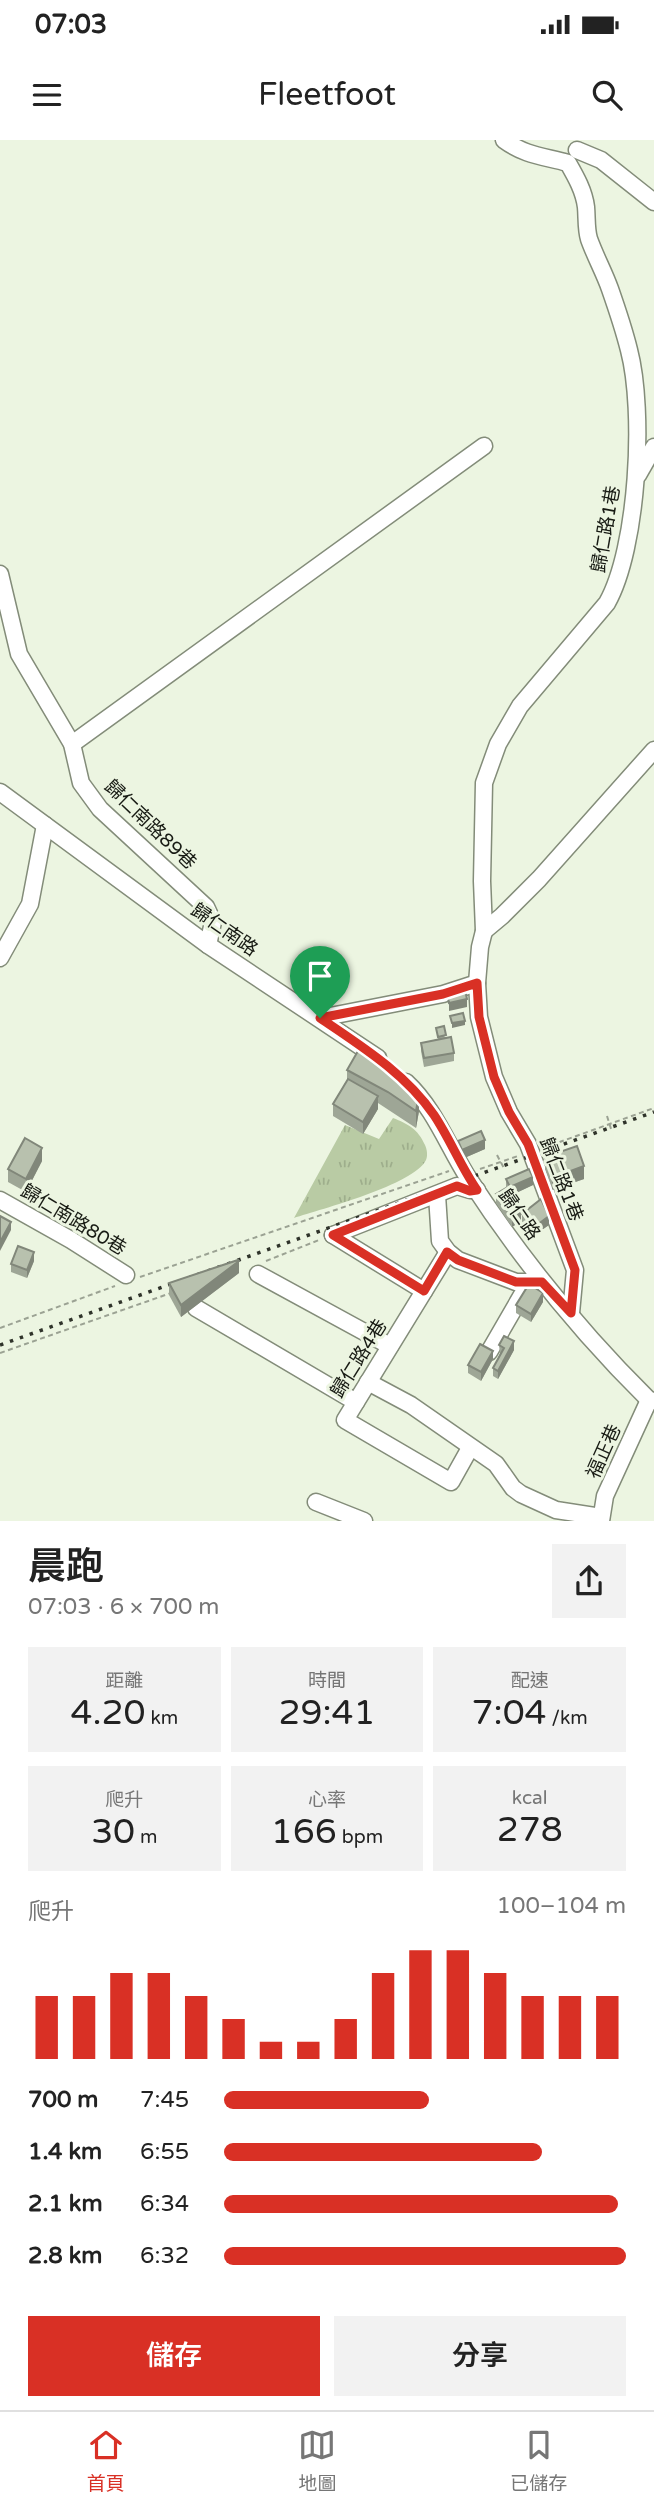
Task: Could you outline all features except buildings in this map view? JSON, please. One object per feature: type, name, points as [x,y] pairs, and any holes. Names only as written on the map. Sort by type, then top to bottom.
[{"type":"street","points":[[504,140],[533,156],[576,151],[601,160],[654,202]]},
{"type":"street","name":"歸仁路1巷","points":[[571,1313],[575,1270],[529,1148],[494,1077],[479,1017],[477,983],[484,931],[484,783],[498,744],[520,706],[607,603],[617,585],[626,552],[635,481],[638,421],[630,353],[610,288],[587,232],[586,205],[576,151]]},
{"type":"street","points":[[72,744],[484,446]]},
{"type":"street","points":[[635,481],[654,447]]},
{"type":"street","name":"歸仁南路89巷","points":[[0,574],[19,654],[72,744],[81,783],[100,808],[206,907],[213,922],[208,945]]},
{"type":"street","points":[[484,931],[539,879],[654,750]]},
{"type":"street","name":"歸仁南路","points":[[0,792],[208,945],[383,1062],[410,1086],[434,1116],[464,1170]]},
{"type":"street","points":[[0,958],[30,904],[45,825]]},
{"type":"street","points":[[320,1018],[443,994],[477,983]]},
{"type":"street","name":"歸仁路","points":[[464,1170],[536,1282],[571,1313],[608,1360],[652,1400]]},
{"type":"street","points":[[333,1235],[457,1186],[470,1191],[477,1190]]},
{"type":"street","points":[[437,1195],[440,1241],[447,1252],[458,1260],[493,1275],[516,1282],[536,1282]]},
{"type":"street","name":"歸仁南路80巷","points":[[0,1200],[71,1240],[124,1281]]},
{"type":"street","points":[[333,1235],[424,1291]]},
{"type":"street","name":"歸仁路4巷","points":[[447,1252],[345,1420],[451,1482],[470,1447]]},
{"type":"street","points":[[257,1270],[390,1346]]},
{"type":"street","points":[[489,1352],[536,1282]]},
{"type":"street","points":[[197,1308],[356,1402]]},
{"type":"street","points":[[368,1382],[411,1405],[496,1464],[513,1488],[521,1494],[556,1510],[601,1519]]},
{"type":"street","name":"福正巷","points":[[601,1519],[605,1496],[652,1400]]},
{"type":"street","points":[[316,1502],[364,1521]]},
{"type":"path","points":[[0,1328],[124,1281],[464,1170],[501,1162],[529,1148],[654,1108]]},
{"type":"path","points":[[607,1116],[611,1132]]},
{"type":"path","points":[[497,1155],[505,1170]]},
{"type":"path","points":[[257,1270],[333,1235]]},
{"type":"path","points":[[0,1353],[180,1290]]},
{"type":"green space","points":[[393,1118],[412,1128],[425,1145],[427,1158],[418,1169],[366,1195],[294,1218],[345,1125],[379,1139]]},
{"type":"railway","points":[[0,1345],[654,1112]]},
{"type":"route","points":[[477,983],[479,1017],[494,1077],[509,1112],[528,1144],[575,1270],[571,1313],[542,1282],[516,1282],[493,1275],[458,1260],[447,1252],[424,1291],[333,1235],[457,1186],[470,1191],[477,1190],[434,1116],[410,1086],[383,1062],[320,1018],[443,994],[477,983]]}]
